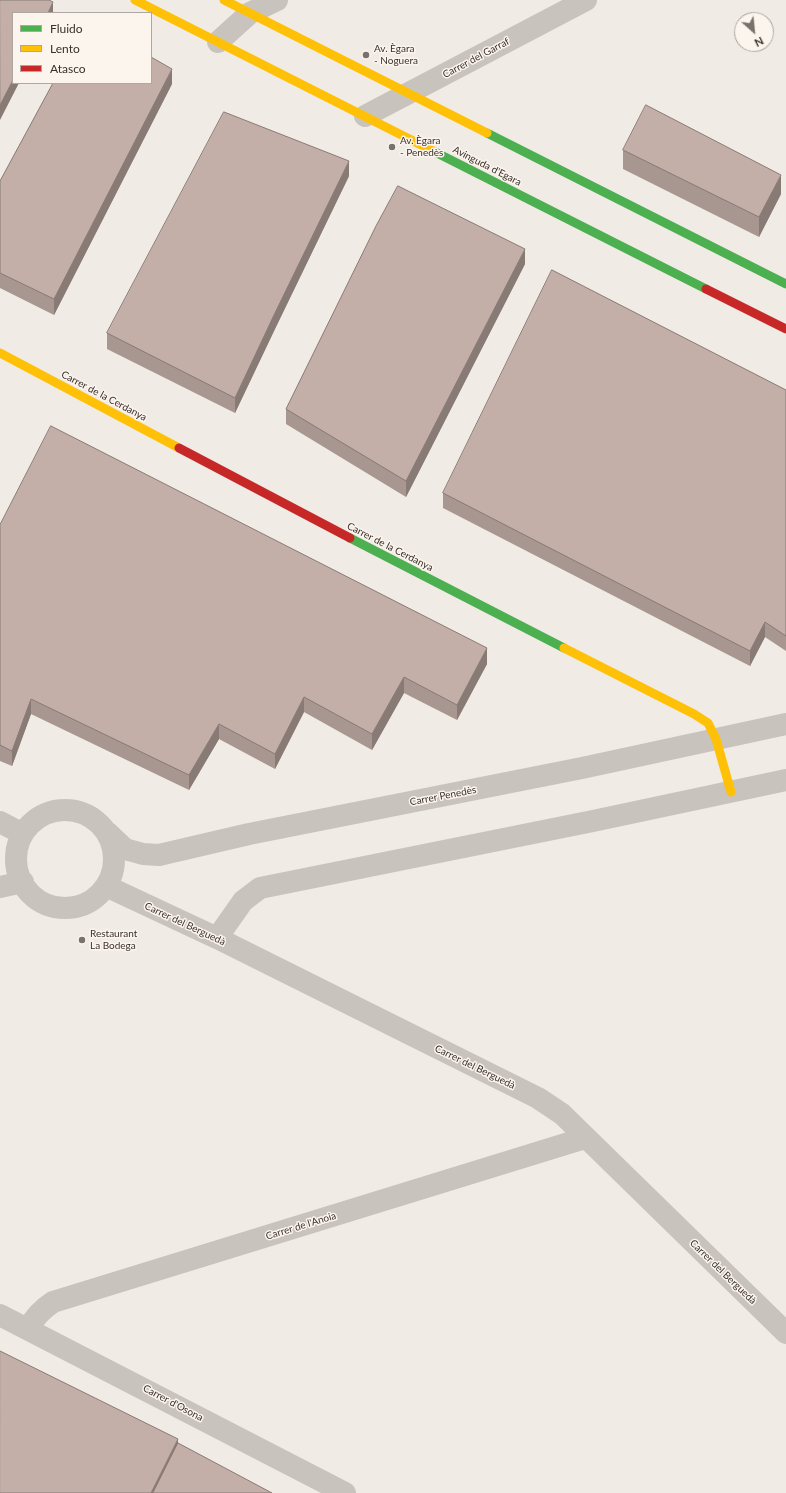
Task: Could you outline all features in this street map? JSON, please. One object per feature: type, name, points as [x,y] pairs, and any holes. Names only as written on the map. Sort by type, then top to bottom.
[{"type":"street","name":"Avinguda d'Egara","points":[[135,0],[786,329]]},
{"type":"street","points":[[224,0],[786,284]]},
{"type":"street","points":[[218,42],[250,13],[277,0]]},
{"type":"street","name":"Carrer del Garraf","points":[[365,116],[586,0]]},
{"type":"street","name":"Carrer de la Cerdanya","points":[[0,353],[383,556],[694,714],[708,723],[716,739],[731,792]]},
{"type":"street","name":"Carrer Penedès","points":[[107,832],[125,849],[143,854],[159,855],[250,834],[574,770],[786,724]]},
{"type":"street","points":[[217,938],[243,901],[260,888],[593,821],[786,780]]},
{"type":"street","points":[[67,810],[88,815],[107,832],[113,848],[114,865],[111,876],[106,886],[98,895],[84,904],[67,908],[49,905],[39,900],[29,892],[18,874],[16,860],[17,849],[23,834],[33,822],[48,812],[67,810]]},
{"type":"street","points":[[0,822],[23,834]]},
{"type":"street","points":[[0,887],[23,882]]},
{"type":"street","name":"Carrer del Berguedà","points":[[106,886],[217,938],[538,1098],[562,1114],[584,1138],[786,1333]]},
{"type":"street","name":"Carrer de l'Anoia","points":[[28,1329],[36,1315],[43,1308],[53,1302],[584,1138]]},
{"type":"street","name":"Carrer d'Osona","points":[[0,1315],[345,1493]]},
{"type":"building","points":[[0,0],[49,0],[53,2],[48,12],[12,12],[12,82],[0,105]]},
{"type":"building","points":[[152,58],[172,69],[54,299],[0,273],[0,181],[52,84],[152,84]]},
{"type":"building","points":[[646,105],[781,175],[759,217],[623,150]]},
{"type":"building","points":[[224,112],[349,161],[235,398],[107,333]]},
{"type":"building","points":[[398,186],[525,249],[406,481],[286,409],[376,226]]},
{"type":"building","points":[[552,270],[786,390],[786,636],[765,622],[750,651],[443,493]]},
{"type":"building","points":[[51,426],[487,648],[457,705],[404,677],[372,734],[304,697],[275,754],[219,724],[189,775],[31,699],[12,751],[0,745],[0,525]]},
{"type":"building","points":[[0,1351],[178,1439],[151,1493],[0,1493]]},
{"type":"building","points":[[178,1443],[272,1493],[153,1493]]},
{"type":"traffic: fast","points":[[487,133],[786,284]]},
{"type":"traffic: fast","points":[[435,152],[706,289]]},
{"type":"traffic: fast","points":[[350,538],[564,648]]},
{"type":"traffic: slow","points":[[135,0],[435,152]]},
{"type":"traffic: slow","points":[[224,0],[487,133]]},
{"type":"traffic: slow","points":[[0,353],[179,448]]},
{"type":"traffic: slow","points":[[564,648],[694,714],[708,723],[716,739],[731,792]]},
{"type":"traffic: jam","points":[[706,289],[786,329]]},
{"type":"traffic: jam","points":[[179,448],[350,538]]},
{"type":"place","name":"Av. Ègara - Noguera","points":[[366,55]]},
{"type":"place","name":"Av. Ègara - Penedès","points":[[392,147]]},
{"type":"place","name":"Restaurant La Bodega","points":[[82,940]]}]
